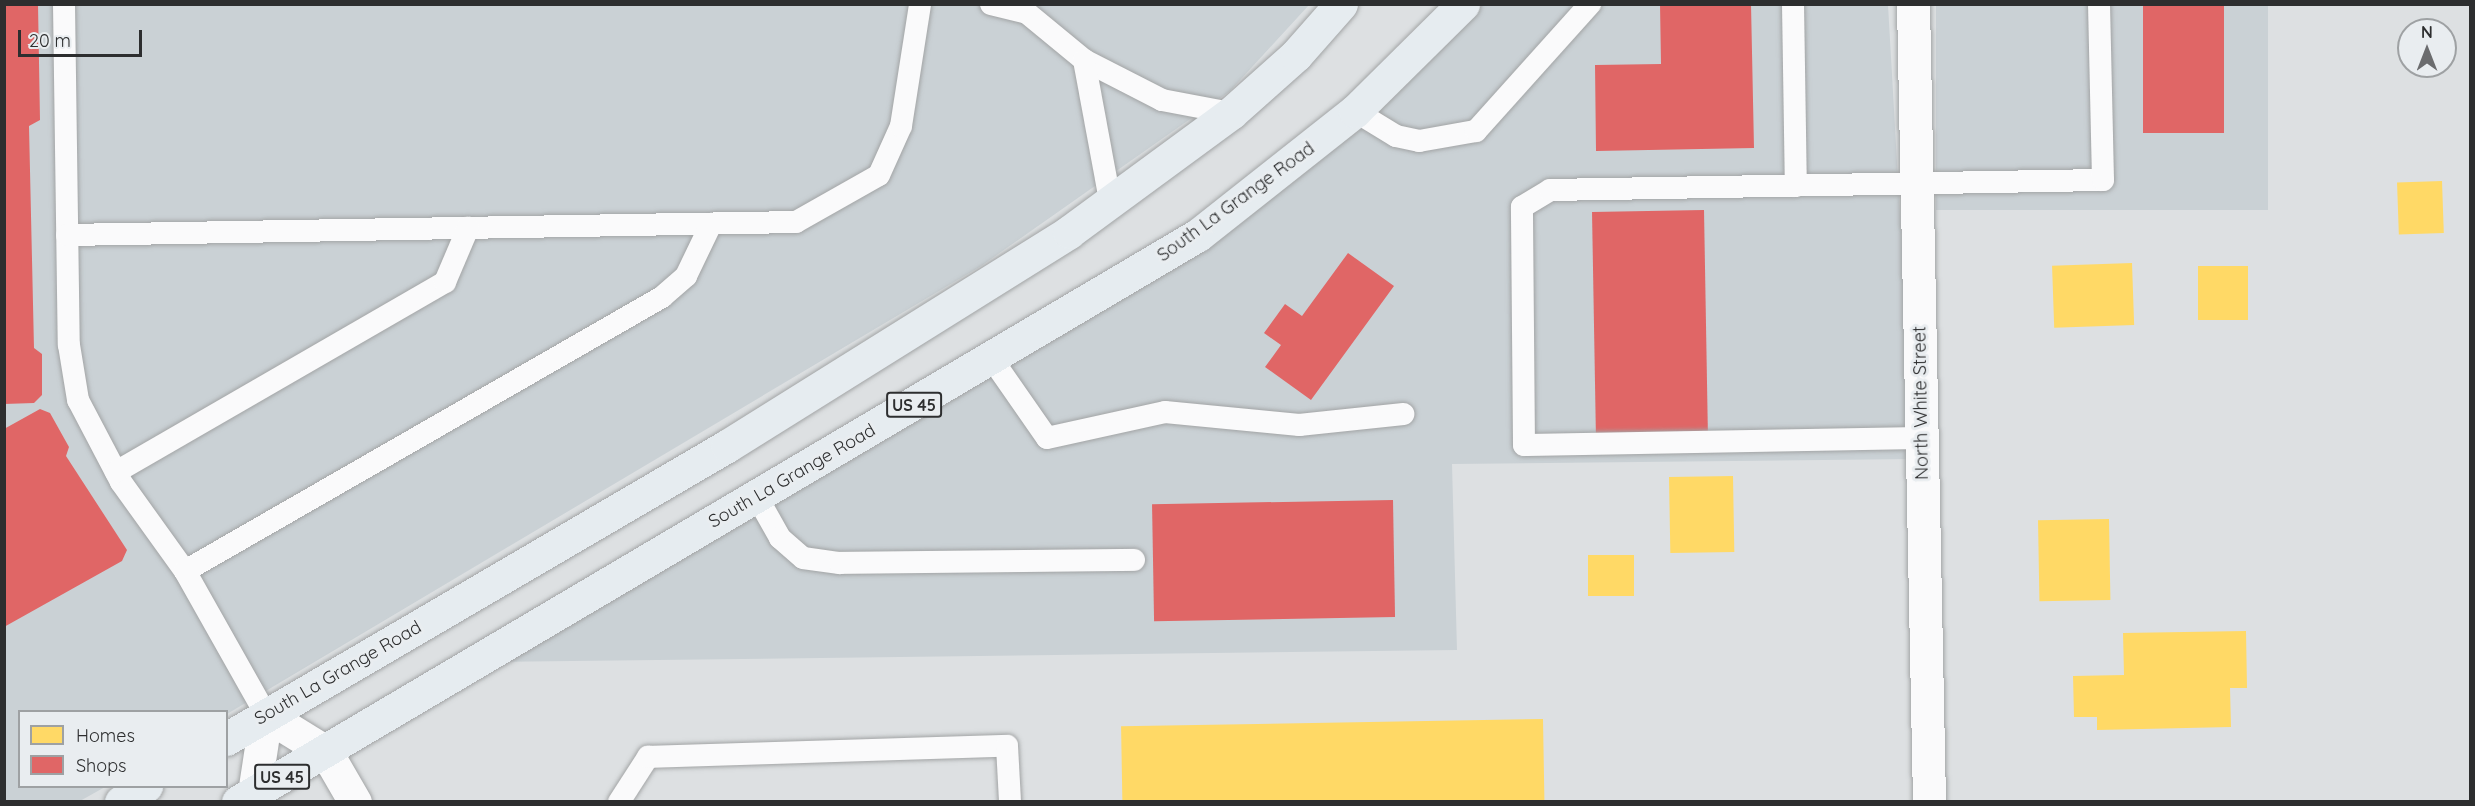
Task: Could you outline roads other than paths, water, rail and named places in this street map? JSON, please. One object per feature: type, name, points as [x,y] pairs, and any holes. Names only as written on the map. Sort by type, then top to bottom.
[{"type":"main road","name":"South La Grange Road","points":[[228,738],[727,446],[1069,232],[1231,113],[1296,56],[1341,4]]},
{"type":"main road","name":"South La Grange Road","points":[[250,799],[1198,235],[1355,111],[1463,4]]},
{"type":"main road","points":[[121,801],[143,788]]},
{"type":"street","name":"North White Street","points":[[1913,4],[1929,801]]},
{"type":"street","points":[[250,799],[266,715],[326,752],[355,801]]},
{"type":"lane","points":[[64,4],[69,345],[78,400],[116,472],[185,571],[266,715]]},
{"type":"lane","points":[[67,234],[796,222],[879,175],[901,126],[920,4]]},
{"type":"lane","points":[[991,4],[1027,13],[1084,60],[1162,100],[1231,113]]},
{"type":"lane","points":[[1355,111],[1396,136],[1419,141],[1476,130],[1590,4]]},
{"type":"lane","points":[[1793,4],[1796,186]]},
{"type":"lane","points":[[1922,438],[1524,445],[1522,207],[1550,190],[2103,180],[2099,4]]},
{"type":"lane","points":[[1084,60],[1110,200]]},
{"type":"lane","points":[[185,571],[662,297],[686,276],[711,224]]},
{"type":"lane","points":[[116,472],[445,282],[468,228]]},
{"type":"lane","points":[[992,359],[1047,438],[1165,412],[1299,425],[1403,414]]},
{"type":"lane","points":[[757,497],[780,538],[803,558],[840,563],[1134,560]]},
{"type":"lane","points":[[619,801],[648,757],[1007,746],[1010,801]]}]
